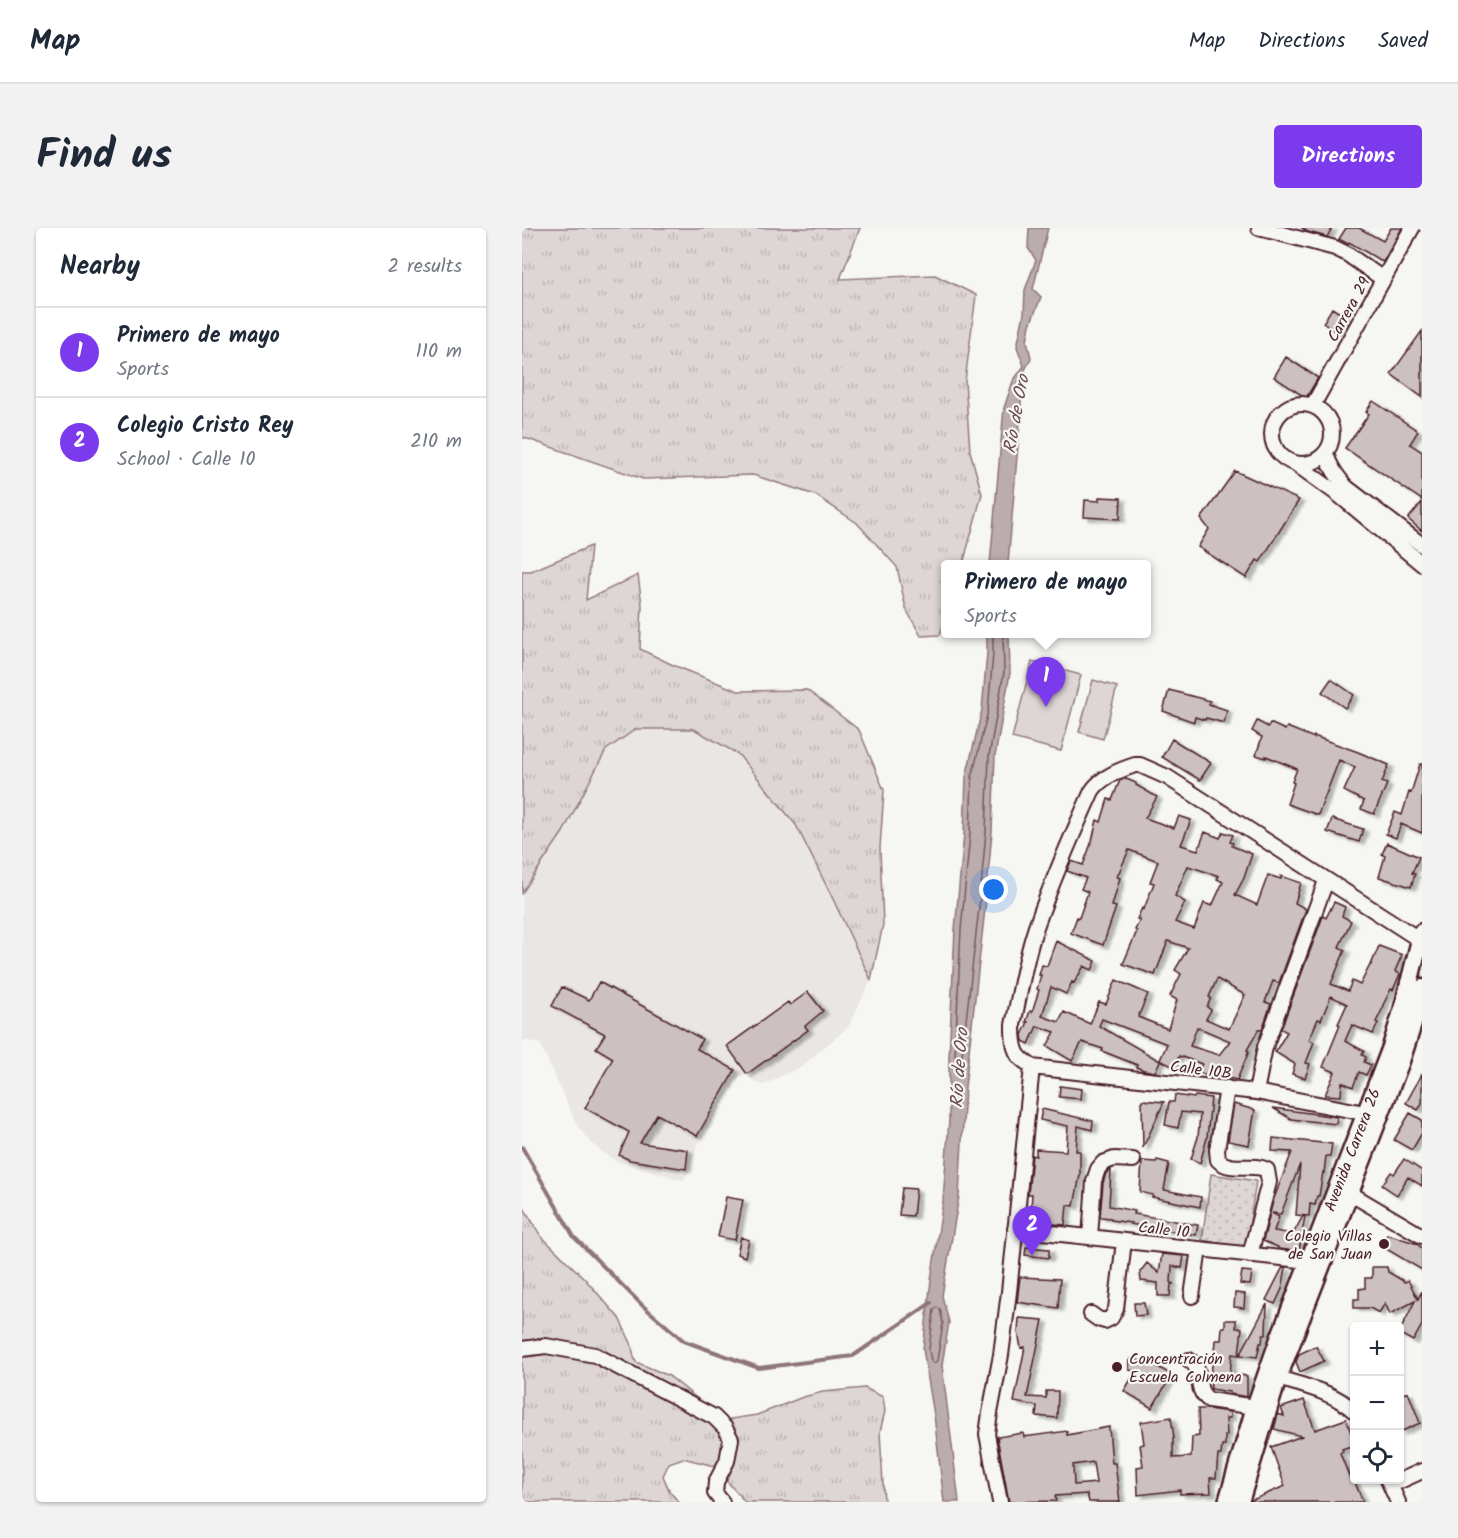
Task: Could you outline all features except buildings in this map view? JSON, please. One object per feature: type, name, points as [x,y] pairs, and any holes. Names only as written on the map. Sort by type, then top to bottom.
[{"type":"main road","name":"Avenida Carrera 26","points":[[1240,1502],[1278,1378],[1344,1189],[1365,1113],[1391,1047],[1421,936]]},
{"type":"main road","name":"Avenida Carrera 26","points":[[1227,1502],[1280,1336],[1309,1261],[1344,1189],[1407,1043],[1422,988]]},
{"type":"street","points":[[1259,228],[1335,248],[1383,279]]},
{"type":"street","name":"Carrera 29","points":[[1312,405],[1412,228]]},
{"type":"street","points":[[1294,463],[1303,465],[1311,463],[1326,454],[1331,445],[1332,426],[1328,417],[1312,405],[1291,406],[1275,420],[1272,431],[1276,450],[1284,458],[1339,495],[1422,564]]},
{"type":"street","points":[[1326,454],[1329,465],[1346,487],[1422,545]]},
{"type":"street","points":[[999,1502],[987,1434],[1001,1355],[1032,1067],[1030,1063],[1020,1058],[1017,1052],[1013,1025],[1036,928],[1072,834],[1096,785],[1135,765],[1167,777],[1326,881],[1421,936]]},
{"type":"street","points":[[1256,1092],[1265,1047],[1326,881]]},
{"type":"street","name":"Calle 10B","points":[[1032,1067],[1256,1092],[1365,1113]]},
{"type":"street","points":[[1227,1088],[1217,1150],[1218,1160],[1225,1166],[1262,1167],[1267,1170],[1269,1176],[1250,1255]]},
{"type":"street","points":[[1090,1238],[1094,1181],[1098,1169],[1103,1163],[1114,1159],[1133,1160]]},
{"type":"street","points":[[1344,1189],[1422,1236]]},
{"type":"street","name":"Calle 10","points":[[1015,1229],[1309,1261]]},
{"type":"street","points":[[1091,1314],[1098,1320],[1105,1321],[1111,1318],[1116,1310],[1124,1241]]},
{"type":"street","points":[[1192,1296],[1199,1249]]},
{"type":"street","points":[[522,1349],[546,1346],[595,1355],[714,1417],[725,1428],[731,1439],[727,1461],[716,1482],[715,1493],[722,1502]]},
{"type":"street","points":[[1189,1360],[1198,1370],[1200,1390],[1203,1396],[1209,1400],[1256,1407]]},
{"type":"street","points":[[1278,1378],[1330,1395],[1350,1407]]},
{"type":"street","points":[[1404,1477],[1422,1471]]},
{"type":"street","points":[[1390,1484],[1398,1502]]},
{"type":"shaded area","points":[[636,729],[694,729],[738,754],[796,825],[871,980],[848,1027],[802,1066],[763,1085],[746,1075],[740,1076],[698,1142],[688,1173],[683,1180],[618,1162],[590,1142],[578,1127],[540,1044],[522,1041],[522,893],[563,832],[606,751]]},
{"type":"green space","points":[[522,228],[860,228],[840,279],[935,275],[976,295],[965,381],[970,451],[982,494],[964,560],[941,560],[940,635],[921,636],[906,609],[897,567],[857,523],[815,495],[753,475],[643,479],[522,437]]},
{"type":"green space","points":[[591,546],[586,600],[638,575],[642,605],[640,649],[738,691],[807,690],[859,730],[884,790],[880,848],[883,925],[871,980],[796,825],[738,754],[694,729],[636,729],[606,750],[563,832],[522,893],[522,571],[531,571]]},
{"type":"green space","points":[[1032,662],[1081,675],[1061,751],[1012,738]]},
{"type":"green space","points":[[1093,680],[1117,687],[1103,739],[1079,732]]},
{"type":"green space","points":[[1211,1174],[1256,1181],[1246,1248],[1202,1240]]},
{"type":"green space","points":[[522,1205],[541,1236],[585,1279],[619,1318],[631,1343],[636,1362],[669,1376],[724,1420],[757,1415],[803,1397],[823,1392],[865,1388],[883,1397],[885,1411],[880,1432],[884,1502],[745,1502],[714,1466],[683,1458],[669,1463],[663,1476],[670,1492],[679,1502],[522,1502]]},
{"type":"water","name":"Río de Oro","points":[[1029,228],[1048,228],[1033,289],[1041,297],[1030,325],[1027,341],[1031,358],[1021,378],[1021,409],[1008,560],[990,560],[1004,408],[1013,381],[1024,366],[1017,347],[1024,314],[1025,290],[1036,260],[1028,248]]},
{"type":"water","name":"Río de Oro","points":[[987,638],[1009,638],[1010,673],[995,756],[992,831],[965,1087],[959,1196],[942,1296],[949,1322],[942,1365],[959,1502],[944,1502],[934,1415],[923,1349],[943,1201],[949,1120],[949,1057],[955,929],[964,834],[966,777],[982,710]]},
{"type":"waterway","points":[[522,1147],[574,1237],[643,1306],[684,1341],[759,1368],[853,1356],[931,1303]]},
{"type":"place","name":"Primero de mayo","points":[[1046,707]]},
{"type":"place","name":"Colegio Villas de San Juan","points":[[1384,1244]]},
{"type":"place","name":"Colegio Cristo Rey","points":[[1032,1256]]},
{"type":"place","name":"Concentración Escuela Colmena","points":[[1117,1367]]}]
